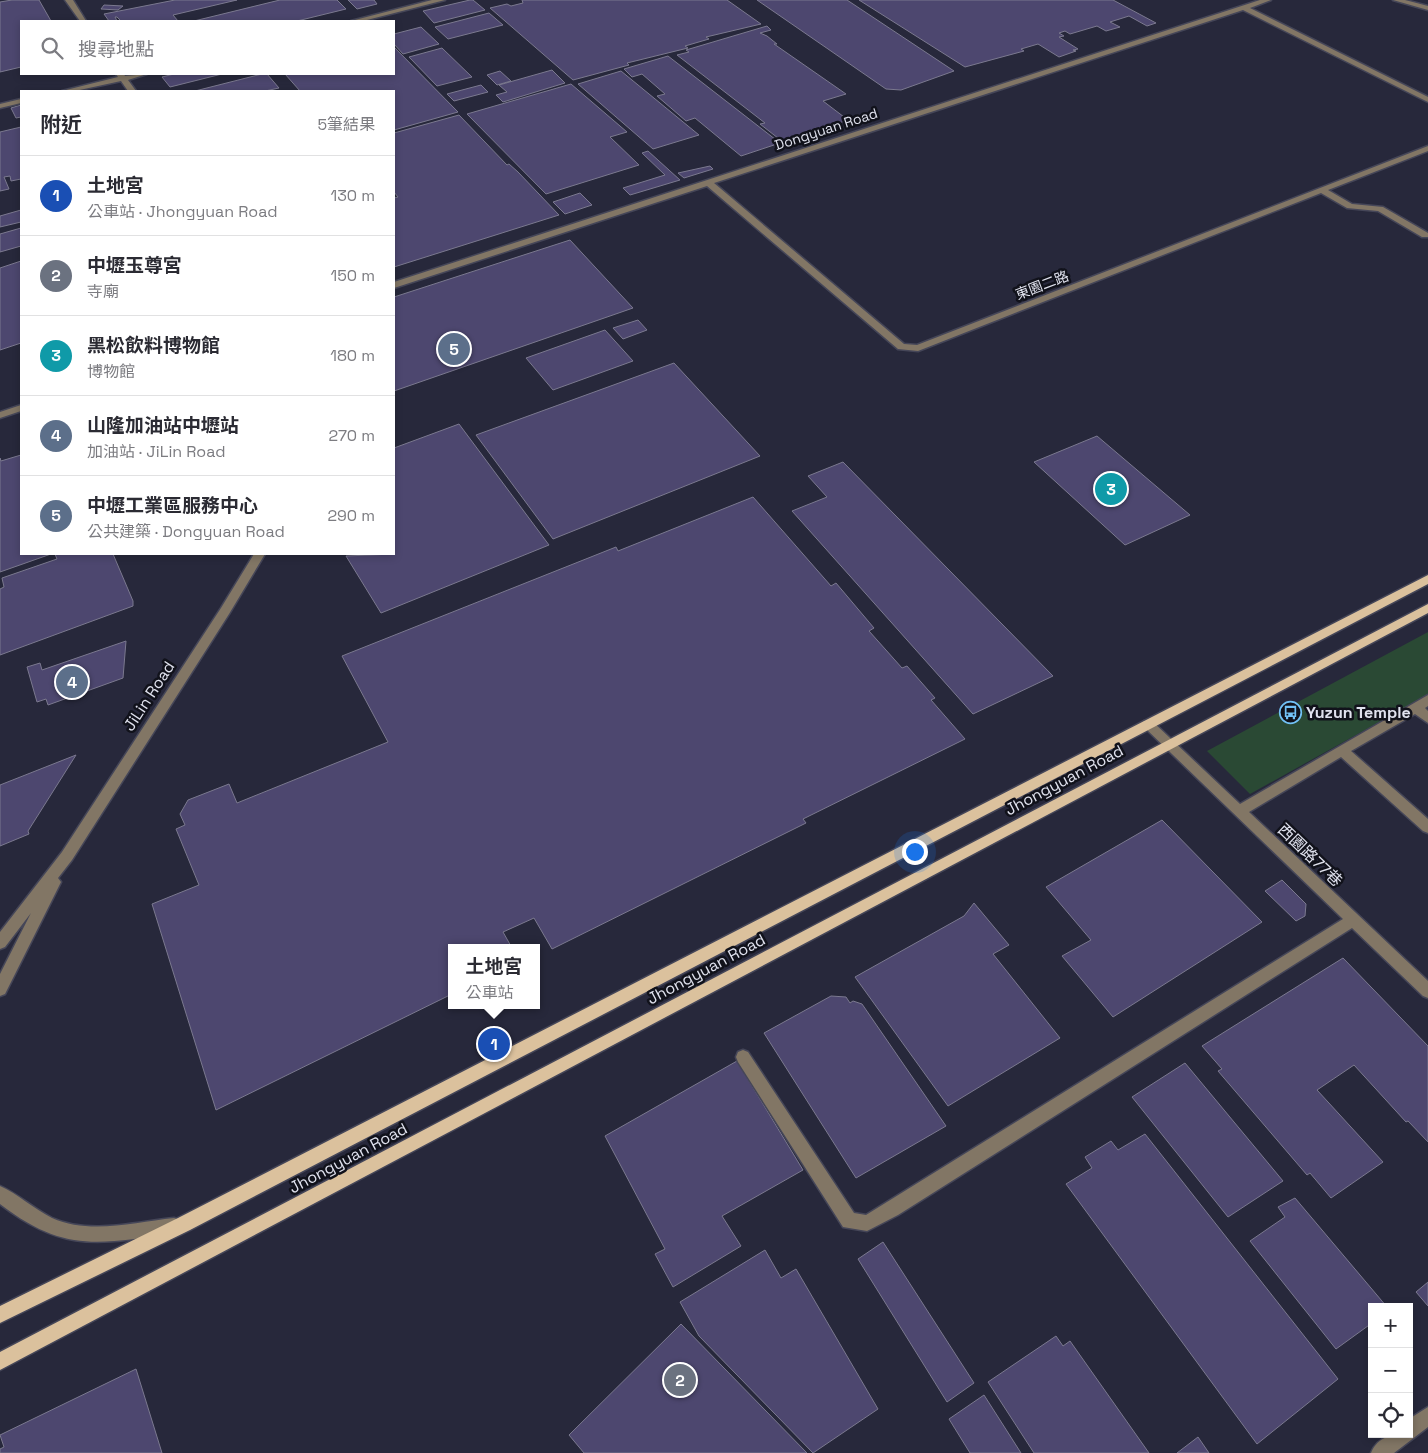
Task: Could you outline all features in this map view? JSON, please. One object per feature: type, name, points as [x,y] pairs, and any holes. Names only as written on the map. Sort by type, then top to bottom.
[{"type":"main road","name":"Jhongyuan Road","points":[[0,1315],[184,1224],[1428,579]]},
{"type":"main road","name":"Jhongyuan Road","points":[[0,1361],[1428,608]]},
{"type":"street","points":[[69,0],[82,20]]},
{"type":"street","points":[[359,20],[441,0]]},
{"type":"street","name":"Dongyuan Road","points":[[395,285],[1268,0]]},
{"type":"street","points":[[1397,0],[1428,8]]},
{"type":"street","points":[[1245,8],[1428,100]]},
{"type":"street","points":[[70,90],[121,76],[131,90]]},
{"type":"street","points":[[0,106],[20,101]]},
{"type":"street","name":"東園二路","points":[[708,182],[901,347],[918,348],[1323,191],[1428,148]]},
{"type":"street","points":[[1323,191],[1350,206],[1380,209],[1426,235]]},
{"type":"street","points":[[0,414],[20,408]]},
{"type":"street","name":"JiLin Road","points":[[0,943],[67,856],[225,611],[257,555]]},
{"type":"street","points":[[1239,812],[1428,700]]},
{"type":"street","points":[[1415,707],[1428,718]]},
{"type":"street","name":"西園路77巷","points":[[1148,724],[1428,991]]},
{"type":"street","points":[[1342,751],[1428,827]]},
{"type":"street","name":"JiLin Road","points":[[0,989],[67,856]]},
{"type":"street","points":[[743,1057],[849,1221],[867,1223],[1353,920]]},
{"type":"street","points":[[0,1194],[34,1218],[73,1233],[106,1234],[184,1224]]},
{"type":"street","points":[[1413,1427],[1428,1416]]},
{"type":"street","points":[[1380,1453],[1399,1438]]},
{"type":"green space","points":[[1428,632],[1428,695],[1250,794],[1207,751]]},
{"type":"building","points":[[39,0],[50,20],[20,20],[20,67],[0,72],[0,2]]},
{"type":"building","points":[[175,0],[237,0],[173,15],[177,20],[120,20],[115,17],[116,20],[108,20],[104,14]]},
{"type":"building","points":[[280,0],[337,0],[346,9],[301,20],[198,20]]},
{"type":"building","points":[[348,0],[374,0],[377,4],[357,9]]},
{"type":"building","points":[[473,0],[485,10],[434,23],[423,11]]},
{"type":"building","points":[[522,0],[727,0],[761,24],[706,37],[709,39],[685,46],[688,48],[627,63],[629,65],[573,80],[490,8],[523,3]]},
{"type":"building","points":[[757,0],[847,0],[954,71],[901,90],[886,89]]},
{"type":"building","points":[[859,0],[1113,0],[1156,23],[1147,26],[1129,16],[1110,22],[1120,27],[1106,31],[1097,26],[1070,34],[1065,31],[1059,33],[1064,36],[1059,37],[1078,49],[1059,57],[1038,44],[1021,49],[1024,51],[965,67]]},
{"type":"building","points":[[104,5],[123,6],[118,10],[101,9]]},
{"type":"building","points":[[489,13],[503,25],[448,39],[435,27]]},
{"type":"building","points":[[767,26],[771,30],[760,33],[767,36],[777,44],[774,44],[846,94],[823,101],[848,120],[783,142],[760,124],[765,123],[677,55],[689,52],[686,50]]},
{"type":"building","points":[[421,27],[439,44],[403,54],[395,45],[395,34]]},
{"type":"building","points":[[395,48],[458,112],[395,130],[395,90],[299,90],[286,75],[395,75]]},
{"type":"building","points":[[442,48],[472,77],[437,86],[409,57]]},
{"type":"building","points":[[668,56],[780,143],[741,156],[695,118],[686,121],[657,96],[665,94],[642,74],[632,77],[624,69]]},
{"type":"building","points":[[552,70],[565,83],[503,102],[496,95],[507,92],[499,85]]},
{"type":"building","points":[[500,71],[511,81],[497,85],[487,75]]},
{"type":"building","points":[[621,71],[699,135],[653,149],[578,84]]},
{"type":"building","points":[[170,75],[218,75],[170,87],[162,77]]},
{"type":"building","points":[[258,75],[268,75],[279,88],[270,90],[199,90]]},
{"type":"building","points":[[571,84],[627,132],[610,137],[639,165],[546,194],[467,114]]},
{"type":"building","points":[[481,85],[488,92],[454,101],[447,94]]},
{"type":"building","points":[[20,105],[20,117],[16,118],[11,108]]},
{"type":"building","points":[[459,115],[559,215],[395,267],[395,198],[398,197],[395,193],[395,133]]},
{"type":"building","points":[[20,127],[20,179],[11,181],[10,176],[4,177],[9,189],[0,191],[0,132]]},
{"type":"building","points":[[648,151],[680,180],[630,195],[623,188],[665,175],[642,153]]},
{"type":"building","points":[[710,166],[713,169],[684,178],[678,173]]},
{"type":"building","points":[[580,193],[592,205],[565,214],[553,202]]},
{"type":"building","points":[[20,210],[20,222],[0,227],[0,216]]},
{"type":"building","points":[[20,228],[20,246],[0,252],[0,234]]},
{"type":"building","points":[[570,240],[633,308],[395,391],[395,297]]},
{"type":"building","points":[[20,261],[20,343],[0,350],[0,268]]},
{"type":"building","points":[[638,320],[647,330],[623,339],[613,328]]},
{"type":"building","points":[[605,330],[633,361],[553,390],[526,358]]},
{"type":"building","points":[[674,363],[760,456],[553,539],[476,435]]},
{"type":"building","points":[[459,424],[549,545],[381,613],[346,556],[395,555],[395,448]]},
{"type":"building","points":[[1097,436],[1190,515],[1125,545],[1034,462]]},
{"type":"building","points":[[20,455],[20,555],[48,555],[0,572],[0,458],[1,461]]},
{"type":"building","points":[[843,462],[1053,676],[973,714],[792,511],[827,497],[808,476]]},
{"type":"building","points":[[753,497],[831,586],[836,583],[874,628],[869,631],[902,668],[907,666],[935,698],[931,700],[965,739],[803,819],[806,823],[552,949],[534,918],[503,932],[510,944],[448,944],[448,996],[216,1110],[152,904],[199,885],[176,829],[185,825],[180,814],[188,800],[229,784],[237,803],[388,742],[342,656],[616,547],[618,551]]},
{"type":"building","points":[[55,555],[113,555],[133,601],[133,606],[0,655],[0,589],[4,587],[2,578],[57,559]]},
{"type":"building","points":[[126,641],[123,678],[48,705],[46,699],[37,702],[27,667],[40,663],[42,670]]},
{"type":"building","points":[[76,755],[28,831],[29,834],[0,846],[0,785]]},
{"type":"building","points":[[1162,820],[1262,922],[1113,1017],[1062,956],[1091,940],[1046,887]]},
{"type":"building","points":[[1282,880],[1306,904],[1305,916],[1296,921],[1265,891]]},
{"type":"building","points":[[974,903],[1009,945],[993,954],[1060,1038],[948,1106],[855,977],[964,916]]},
{"type":"building","points":[[1343,958],[1428,1046],[1428,1142],[1408,1121],[1406,1122],[1354,1065],[1317,1090],[1383,1162],[1331,1198],[1310,1173],[1307,1175],[1218,1071],[1222,1069],[1202,1046]]},
{"type":"building","points":[[831,996],[846,997],[850,1003],[853,1001],[862,1004],[946,1126],[856,1178],[764,1033]]},
{"type":"building","points":[[737,1061],[803,1170],[722,1216],[741,1246],[673,1287],[655,1254],[665,1249],[605,1136]]},
{"type":"building","points":[[1185,1063],[1283,1181],[1228,1217],[1132,1097]]},
{"type":"building","points":[[1145,1134],[1338,1379],[1257,1444],[1066,1184],[1092,1168],[1085,1157],[1111,1141],[1118,1150]]},
{"type":"building","points":[[1295,1198],[1384,1303],[1368,1303],[1368,1326],[1336,1349],[1250,1241],[1285,1217],[1278,1207]]},
{"type":"building","points":[[883,1242],[974,1383],[947,1402],[858,1259]]},
{"type":"building","points":[[765,1250],[781,1278],[796,1269],[878,1409],[813,1453],[699,1336],[680,1302]]},
{"type":"building","points":[[1428,1282],[1428,1306],[1416,1292]]},
{"type":"building","points":[[681,1324],[807,1453],[584,1453],[569,1435]]},
{"type":"building","points":[[1056,1336],[1063,1346],[1070,1341],[1149,1453],[1034,1453],[988,1382]]},
{"type":"building","points":[[136,1369],[162,1453],[0,1453],[0,1449],[4,1447],[0,1435]]},
{"type":"building","points":[[984,1395],[1021,1453],[970,1453],[949,1419]]},
{"type":"building","points":[[1198,1437],[1209,1453],[1177,1453]]},
{"type":"place","name":"中壢工業區服務中心","points":[[454,349]]},
{"type":"place","name":"黑松飲料博物館","points":[[1111,489]]},
{"type":"place","name":"山隆加油站中壢站","points":[[72,682]]},
{"type":"place","name":"Yuzun Temple","points":[[1290,712]]},
{"type":"place","name":"土地宮","points":[[494,1044]]},
{"type":"place","name":"中壢玉尊宮","points":[[680,1380]]}]
